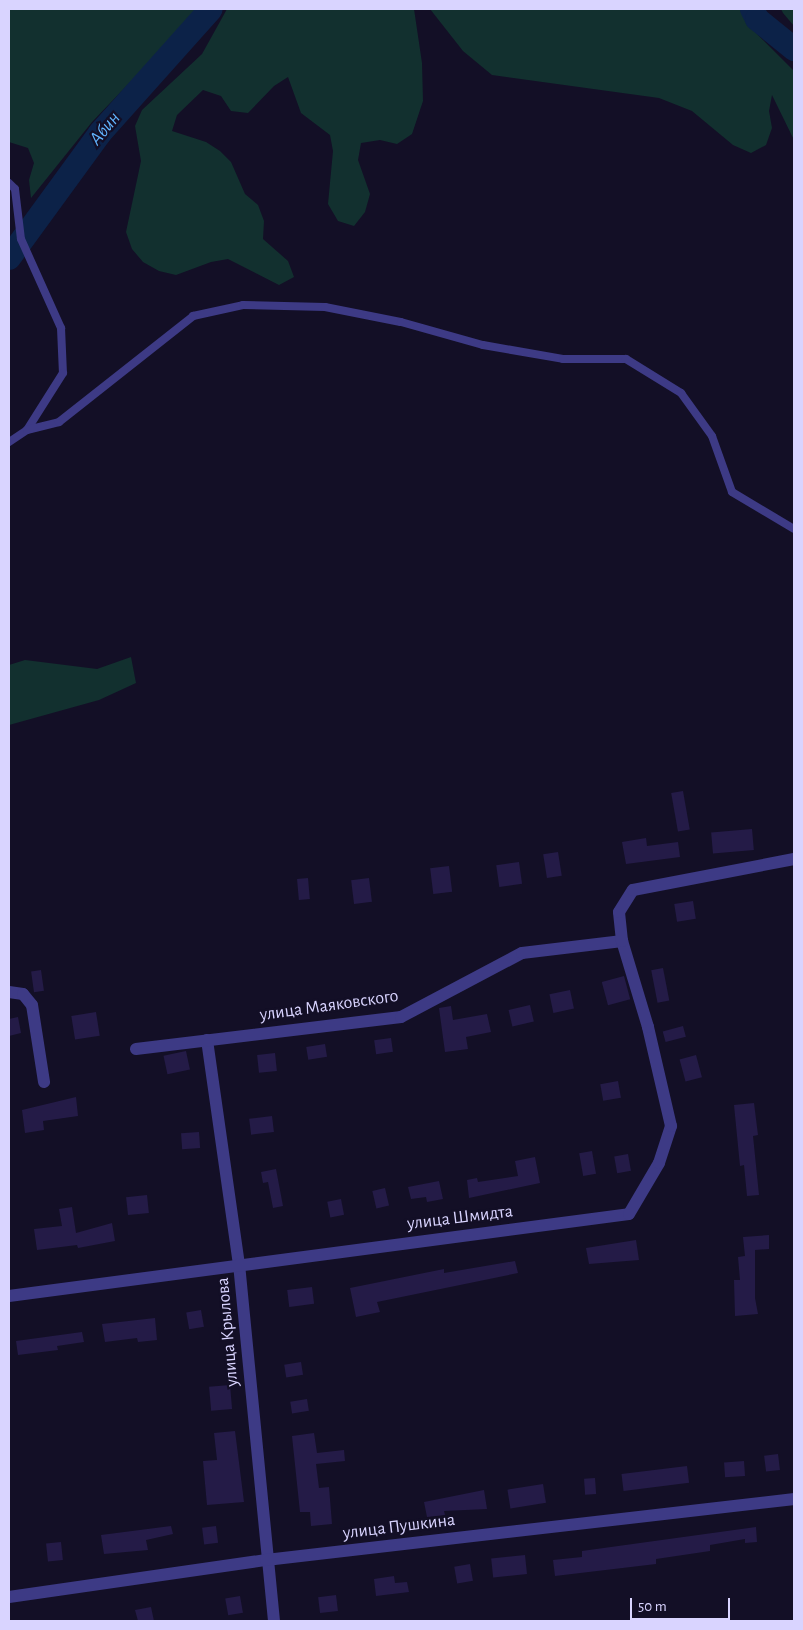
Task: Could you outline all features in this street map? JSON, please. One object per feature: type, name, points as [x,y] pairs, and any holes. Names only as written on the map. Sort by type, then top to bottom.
[{"type":"street","points":[[622,941],[619,912],[633,890],[794,859]]},
{"type":"street","name":"улица Маяковского","points":[[136,1049],[401,1017],[522,953],[622,941]]},
{"type":"street","name":"улица Шмидта","points":[[9,1296],[239,1264],[629,1214],[659,1163],[671,1126],[648,1027],[622,941]]},
{"type":"street","points":[[9,992],[23,994],[32,1005],[44,1082]]},
{"type":"street","name":"улица Крылова","points":[[207,1040],[239,1264],[266,1560],[274,1621]]},
{"type":"street","name":"улица Пушкина","points":[[9,1597],[266,1560],[794,1499]]},
{"type":"lane","points":[[9,183],[15,189],[21,239],[61,328],[63,374],[27,430]]},
{"type":"lane","points":[[9,442],[27,430],[59,422],[193,316],[243,305],[325,307],[401,322],[483,345],[563,359],[626,359],[681,393],[712,436],[732,492],[794,529]]},
{"type":"green space","points":[[9,9],[200,9],[92,122],[31,198],[29,180],[34,163],[28,148],[9,142]]},
{"type":"green space","points":[[227,9],[414,9],[422,63],[423,101],[412,134],[397,144],[380,140],[361,143],[358,160],[370,194],[365,212],[354,226],[338,221],[328,204],[333,151],[330,135],[301,113],[288,77],[274,86],[248,113],[231,111],[221,96],[203,90],[177,115],[172,131],[206,142],[220,151],[231,162],[245,194],[258,205],[264,221],[263,239],[288,261],[294,277],[279,285],[228,259],[211,262],[176,275],[159,271],[143,262],[132,249],[126,232],[141,161],[135,126],[142,110],[202,54]]},
{"type":"green space","points":[[430,9],[741,9],[757,34],[794,71],[794,140],[772,95],[769,111],[772,128],[766,145],[751,153],[733,145],[692,111],[659,98],[492,75],[463,51]]},
{"type":"green space","points":[[781,9],[794,9],[794,26],[783,13]]},
{"type":"green space","points":[[131,657],[136,683],[99,700],[9,725],[9,665],[25,660],[97,669]]},
{"type":"building","points":[[683,791],[690,829],[678,831],[671,793]]},
{"type":"building","points":[[752,829],[754,850],[713,853],[711,833]]},
{"type":"building","points":[[646,838],[647,846],[678,842],[680,857],[626,864],[622,842]]},
{"type":"building","points":[[558,852],[562,876],[547,878],[543,854]]},
{"type":"building","points":[[519,862],[522,884],[499,887],[496,865]]},
{"type":"building","points":[[449,866],[452,892],[433,894],[430,868]]},
{"type":"building","points":[[308,878],[310,899],[299,900],[297,879]]},
{"type":"building","points":[[369,878],[372,902],[354,904],[351,880]]},
{"type":"building","points":[[693,901],[696,919],[677,922],[674,904]]},
{"type":"building","points":[[663,968],[669,1000],[658,1003],[651,970]]},
{"type":"building","points":[[41,970],[44,991],[34,992],[31,971]]},
{"type":"building","points":[[624,976],[630,999],[608,1005],[602,982]]},
{"type":"building","points":[[570,990],[574,1009],[553,1013],[549,994]]},
{"type":"building","points":[[530,1005],[534,1022],[512,1027],[509,1010]]},
{"type":"building","points":[[451,1006],[453,1020],[487,1014],[491,1032],[466,1037],[468,1049],[445,1052],[439,1008]]},
{"type":"building","points":[[96,1012],[100,1036],[75,1040],[71,1016]]},
{"type":"building","points":[[18,1017],[21,1033],[9,1036],[9,1019]]},
{"type":"building","points":[[683,1026],[686,1037],[666,1042],[663,1031]]},
{"type":"building","points":[[391,1038],[393,1052],[376,1054],[374,1040]]},
{"type":"building","points":[[325,1044],[327,1057],[308,1060],[306,1047]]},
{"type":"building","points":[[186,1051],[190,1070],[167,1074],[164,1056]]},
{"type":"building","points":[[275,1053],[277,1071],[259,1073],[257,1055]]},
{"type":"building","points":[[696,1055],[702,1077],[686,1082],[680,1059]]},
{"type":"building","points":[[618,1081],[621,1098],[603,1101],[600,1084]]},
{"type":"building","points":[[76,1097],[78,1116],[43,1121],[44,1130],[25,1133],[22,1110]]},
{"type":"building","points":[[754,1103],[758,1135],[753,1136],[759,1195],[747,1196],[744,1165],[740,1166],[734,1105]]},
{"type":"building","points":[[272,1116],[274,1132],[251,1135],[249,1119]]},
{"type":"building","points":[[199,1132],[200,1148],[182,1149],[181,1133]]},
{"type":"building","points":[[592,1151],[596,1174],[583,1176],[579,1153]]},
{"type":"building","points":[[628,1154],[631,1171],[617,1173],[614,1156]]},
{"type":"building","points":[[535,1157],[540,1183],[469,1198],[467,1180],[477,1178],[478,1182],[518,1176],[515,1161]]},
{"type":"building","points":[[276,1169],[283,1206],[273,1208],[268,1182],[263,1183],[261,1172]]},
{"type":"building","points":[[439,1181],[443,1199],[427,1202],[426,1197],[411,1199],[408,1187]]},
{"type":"building","points":[[385,1188],[389,1206],[376,1208],[372,1191]]},
{"type":"building","points":[[147,1195],[149,1213],[128,1215],[126,1197]]},
{"type":"building","points":[[341,1199],[344,1215],[330,1217],[327,1202]]},
{"type":"building","points":[[72,1207],[76,1233],[112,1223],[115,1241],[78,1248],[77,1245],[37,1250],[34,1229],[62,1226],[59,1209]]},
{"type":"building","points":[[769,1235],[769,1249],[755,1250],[755,1298],[758,1314],[735,1316],[734,1280],[740,1280],[738,1257],[745,1256],[743,1237]]},
{"type":"building","points":[[636,1240],[639,1260],[589,1264],[586,1248]]},
{"type":"building","points":[[515,1261],[518,1273],[377,1302],[380,1312],[356,1317],[350,1288],[444,1269],[444,1273]]},
{"type":"building","points":[[312,1287],[314,1304],[289,1307],[287,1290]]},
{"type":"building","points":[[201,1310],[204,1327],[189,1329],[186,1313]]},
{"type":"building","points":[[155,1318],[157,1340],[138,1342],[137,1338],[105,1342],[102,1324]]},
{"type":"building","points":[[82,1332],[84,1342],[57,1346],[58,1350],[18,1355],[16,1341]]},
{"type":"building","points":[[301,1362],[303,1375],[286,1377],[284,1365]]},
{"type":"building","points":[[230,1385],[232,1409],[211,1411],[209,1387]]},
{"type":"building","points":[[307,1399],[309,1411],[292,1414],[290,1402]]},
{"type":"building","points":[[235,1431],[244,1502],[207,1505],[203,1461],[217,1460],[214,1433]]},
{"type":"building","points":[[314,1433],[317,1453],[344,1450],[345,1461],[316,1464],[319,1488],[329,1487],[332,1524],[311,1526],[310,1512],[300,1512],[292,1436]]},
{"type":"building","points":[[778,1454],[780,1470],[766,1472],[764,1456]]},
{"type":"building","points":[[744,1461],[745,1476],[725,1477],[724,1462]]},
{"type":"building","points":[[687,1466],[689,1483],[624,1491],[621,1474]]},
{"type":"building","points":[[595,1478],[596,1494],[585,1495],[584,1479]]},
{"type":"building","points":[[543,1484],[546,1503],[510,1508],[507,1490]]},
{"type":"building","points":[[484,1490],[487,1509],[444,1511],[445,1515],[427,1517],[424,1502]]},
{"type":"building","points":[[171,1526],[173,1534],[146,1540],[148,1550],[104,1554],[101,1535]]},
{"type":"building","points":[[216,1526],[218,1543],[204,1545],[202,1528]]},
{"type":"building","points":[[756,1527],[757,1542],[745,1543],[745,1539],[710,1545],[710,1551],[656,1559],[656,1564],[555,1576],[553,1560],[582,1557],[582,1551]]},
{"type":"building","points":[[61,1542],[63,1560],[48,1561],[46,1544]]},
{"type":"building","points":[[525,1555],[527,1574],[493,1577],[491,1559]]},
{"type":"building","points":[[470,1564],[473,1581],[457,1584],[454,1567]]},
{"type":"building","points":[[394,1576],[395,1583],[407,1582],[409,1592],[376,1596],[374,1579]]},
{"type":"building","points":[[336,1595],[338,1611],[320,1613],[318,1597]]},
{"type":"building","points":[[240,1596],[243,1613],[228,1615],[225,1599]]},
{"type":"building","points":[[151,1607],[154,1621],[138,1621],[135,1610]]},
{"type":"waterway","name":"Абин","points":[[9,258],[100,133],[211,9]]},
{"type":"waterway","name":"Абин","points":[[752,9],[757,19],[794,49]]}]
